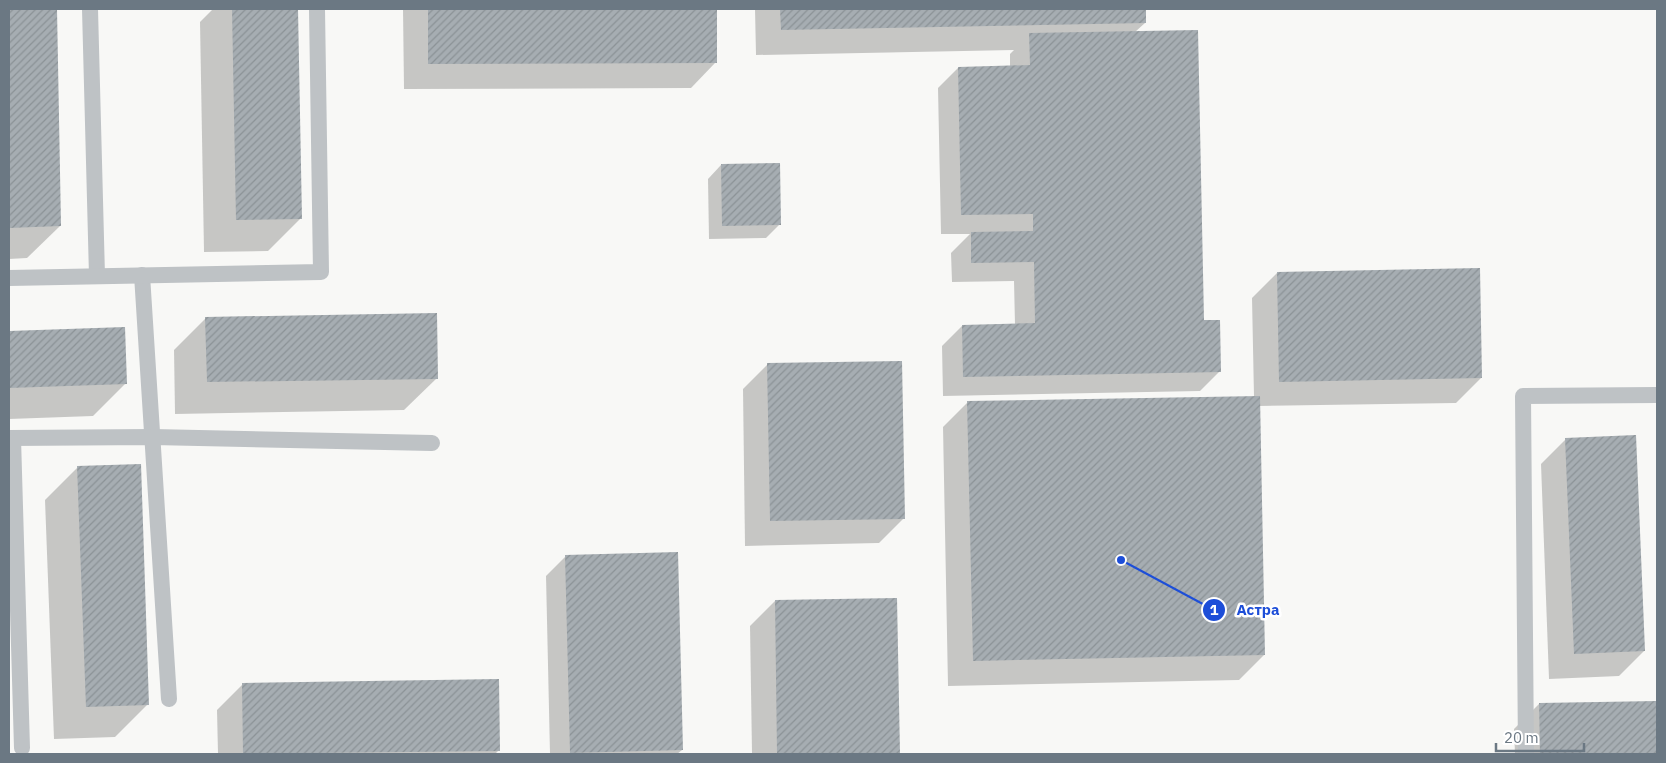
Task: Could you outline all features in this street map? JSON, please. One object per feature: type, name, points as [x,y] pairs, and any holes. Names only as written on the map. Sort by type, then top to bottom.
[{"type":"lane","points":[[90,9],[98,276]]},
{"type":"lane","points":[[9,278],[321,272],[318,9]]},
{"type":"lane","points":[[142,276],[169,699]]},
{"type":"lane","points":[[1526,754],[1523,396],[1657,395]]},
{"type":"lane","points":[[22,748],[11,438],[152,437],[432,443]]},
{"type":"building","points":[[9,9],[57,9],[61,226],[9,228]]},
{"type":"building","points":[[232,9],[298,9],[302,219],[236,220]]},
{"type":"building","points":[[428,9],[717,9],[717,63],[428,64]]},
{"type":"building","points":[[780,9],[1146,9],[1146,23],[781,30]]},
{"type":"building","points":[[1198,30],[1204,320],[1220,320],[1221,372],[963,377],[962,325],[1035,323],[1034,262],[971,263],[971,232],[1033,231],[1033,214],[961,215],[958,67],[1030,65],[1029,33]]},
{"type":"building","points":[[780,163],[781,225],[722,226],[721,164]]},
{"type":"building","points":[[1480,268],[1482,378],[1279,382],[1277,272]]},
{"type":"building","points":[[437,313],[438,379],[207,382],[205,317]]},
{"type":"building","points":[[125,327],[127,384],[9,388],[9,331]]},
{"type":"building","points":[[902,361],[905,519],[770,521],[767,363]]},
{"type":"building","points":[[1260,396],[1265,655],[973,661],[967,401]]},
{"type":"building","points":[[1636,435],[1645,651],[1574,654],[1565,438]]},
{"type":"building","points":[[141,464],[149,705],[86,707],[77,466]]},
{"type":"building","points":[[678,552],[683,750],[570,753],[565,555]]},
{"type":"building","points":[[897,598],[900,754],[777,754],[775,600]]},
{"type":"building","points":[[499,679],[500,751],[243,754],[242,683]]},
{"type":"building","points":[[1657,701],[1657,754],[1540,754],[1539,703]]},
{"type":"place","name":"Астра","points":[[1121,560]]}]
